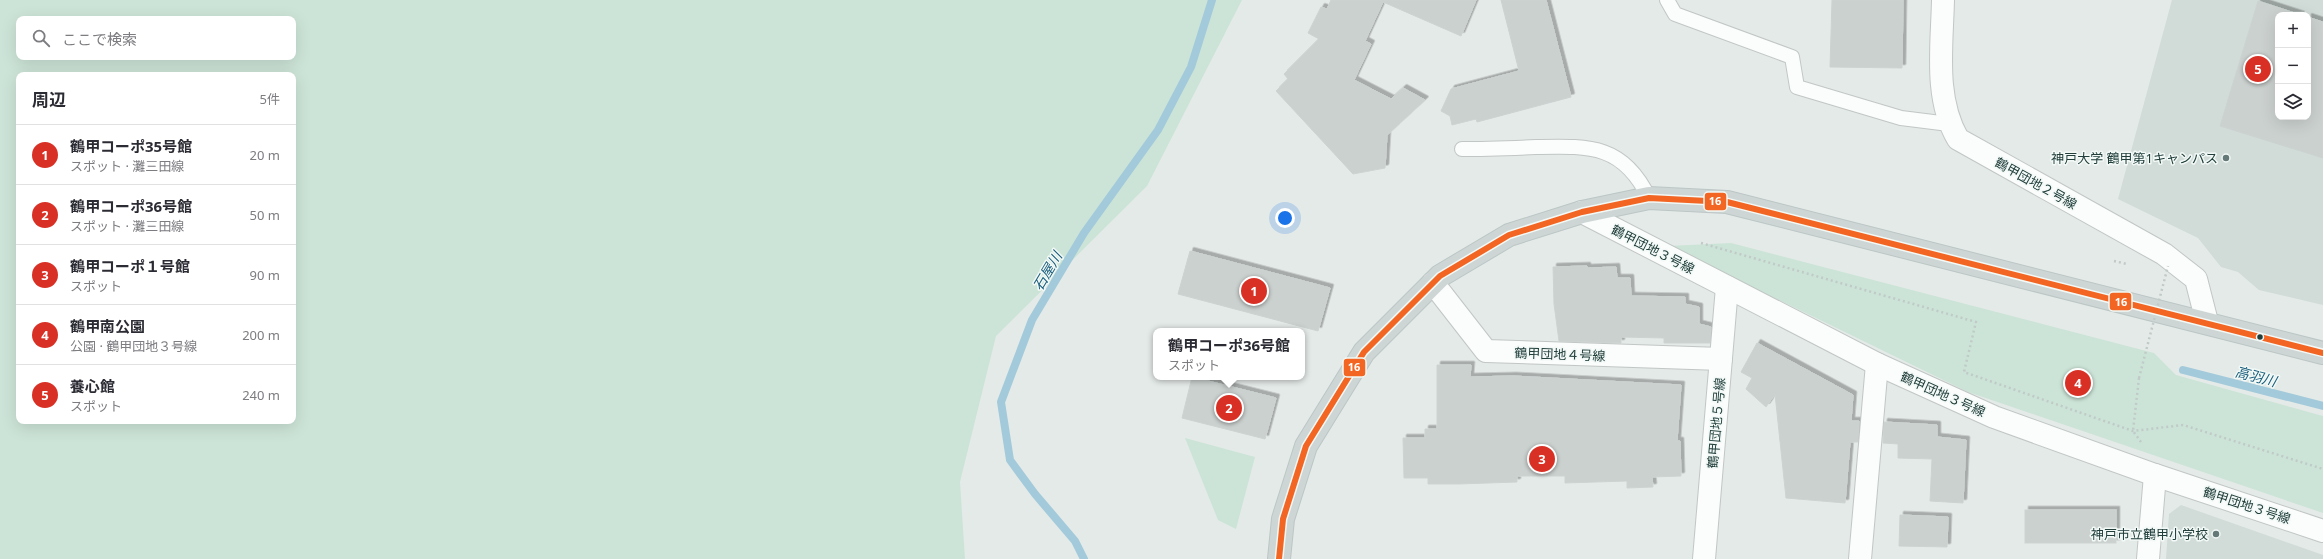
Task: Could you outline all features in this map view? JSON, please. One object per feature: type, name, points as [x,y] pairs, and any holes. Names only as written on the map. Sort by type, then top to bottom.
[{"type":"main road","points":[[1279,559],[1283,519],[1306,446],[1364,352],[1440,276],[1509,235],[1582,212],[1649,198],[1727,202],[2323,352]]},
{"type":"street","name":"鶴甲団地２号線","points":[[1943,0],[1942,98],[1949,124],[1958,139],[2164,254],[2196,279],[2207,322]]},
{"type":"street","name":"鶴甲団地３号線","points":[[1582,212],[1877,364],[1994,417],[2156,475],[2323,531]]},
{"type":"street","name":"鶴甲団地４号線","points":[[1433,283],[1486,352],[1721,359]]},
{"type":"street","name":"鶴甲団地５号線","points":[[1704,559],[1727,287]]},
{"type":"street","points":[[1860,559],[1877,364]]},
{"type":"street","points":[[2148,559],[2156,475]]},
{"type":"lane","points":[[1667,0],[1675,14],[1792,57],[1797,86],[1902,118],[1949,124]]},
{"type":"lane","points":[[1462,149],[1582,146],[1605,152],[1625,165],[1640,180],[1649,198]]},
{"type":"path","points":[[1695,242],[1724,248],[1976,322],[1964,372],[2133,430],[2183,425],[2323,469]]},
{"type":"path","points":[[2139,440],[2133,430],[2139,378],[2168,266]]},
{"type":"shaded area","name":"神戸大学 鶴甲第1キャンパス","points":[[2172,0],[2323,0],[2323,305],[2259,290],[2238,272],[2221,267],[2198,238],[2118,199]]},
{"type":"shaded area","name":"神戸市立鶴甲小学校","points":[[2181,505],[2323,555],[2323,559],[2166,559],[2169,514]]},
{"type":"green space","points":[[0,0],[1242,0],[1147,186],[996,336],[960,482],[965,559],[0,559]]},
{"type":"green space","points":[[1731,243],[2154,353],[2176,375],[2323,416],[2323,513],[1968,392],[1668,246]]},
{"type":"green space","points":[[1185,438],[1255,457],[1236,529],[1218,520]]},
{"type":"building","points":[[1331,0],[1476,0],[1461,36],[1383,2],[1365,41],[1371,44],[1354,80],[1391,99],[1403,88],[1425,100],[1387,135],[1385,168],[1353,174],[1276,91],[1288,79],[1284,74],[1319,39],[1308,33],[1321,7],[1327,9]]},
{"type":"building","points":[[1501,0],[1546,0],[1571,97],[1477,122],[1476,119],[1452,125],[1450,116],[1441,111],[1451,89],[1519,71]]},
{"type":"building","points":[[1832,0],[1903,0],[1902,68],[1830,67]]},
{"type":"building","points":[[2258,1],[2292,12],[2275,12],[2275,120],[2311,120],[2311,18],[2323,22],[2323,158],[2220,126]]},
{"type":"building","points":[[1190,251],[1330,288],[1318,331],[1178,294]]},
{"type":"building","points":[[1587,266],[1587,268],[1616,267],[1617,278],[1630,278],[1631,296],[1685,297],[1685,304],[1699,307],[1699,324],[1711,327],[1710,343],[1664,343],[1664,338],[1621,337],[1621,343],[1559,341],[1554,304],[1553,267]]},
{"type":"building","points":[[1757,343],[1853,395],[1851,421],[1859,421],[1858,442],[1850,442],[1845,503],[1786,498],[1775,394],[1766,407],[1746,389],[1752,378],[1741,372]]},
{"type":"building","points":[[1437,365],[1471,365],[1470,377],[1513,376],[1681,385],[1677,441],[1680,441],[1681,476],[1652,477],[1653,487],[1627,488],[1627,481],[1565,483],[1565,476],[1517,476],[1517,482],[1459,484],[1428,484],[1428,478],[1404,478],[1403,438],[1425,438],[1425,429],[1437,429]]},
{"type":"building","points":[[1191,380],[1204,380],[1276,398],[1265,439],[1182,418]]},
{"type":"building","points":[[1884,422],[1937,425],[1937,437],[1966,440],[1963,503],[1930,501],[1932,459],[1898,458],[1898,444],[1883,443]]},
{"type":"building","points":[[2025,510],[2116,510],[2116,543],[2025,543]]},
{"type":"building","points":[[1900,515],[1948,517],[1947,547],[1899,546]]},
{"type":"waterway","name":"石屋川","points":[[1084,559],[1075,541],[1035,494],[1010,460],[1001,402],[1032,320],[1084,233],[1158,130],[1191,67],[1212,0]]},
{"type":"waterway","name":"高羽川","points":[[2183,370],[2323,406]]},
{"type":"transit line","name":"16","points":[[1279,559],[1283,519],[1306,446],[1364,352],[1440,276],[1509,235],[1582,212],[1649,198],[1727,202],[2323,353]]},
{"type":"place","name":"養心館","points":[[2258,69]]},
{"type":"place","name":"神戸大学 鶴甲第1キャンパス","points":[[2226,158]]},
{"type":"place","name":"鶴甲コーポ35号館","points":[[1254,291]]},
{"type":"place","name":"鶴甲南公園","points":[[2078,383]]},
{"type":"place","name":"鶴甲コーポ36号館","points":[[1229,408]]},
{"type":"place","name":"鶴甲コーポ１号館","points":[[1542,459]]},
{"type":"place","name":"神戸市立鶴甲小学校","points":[[2216,534]]}]
